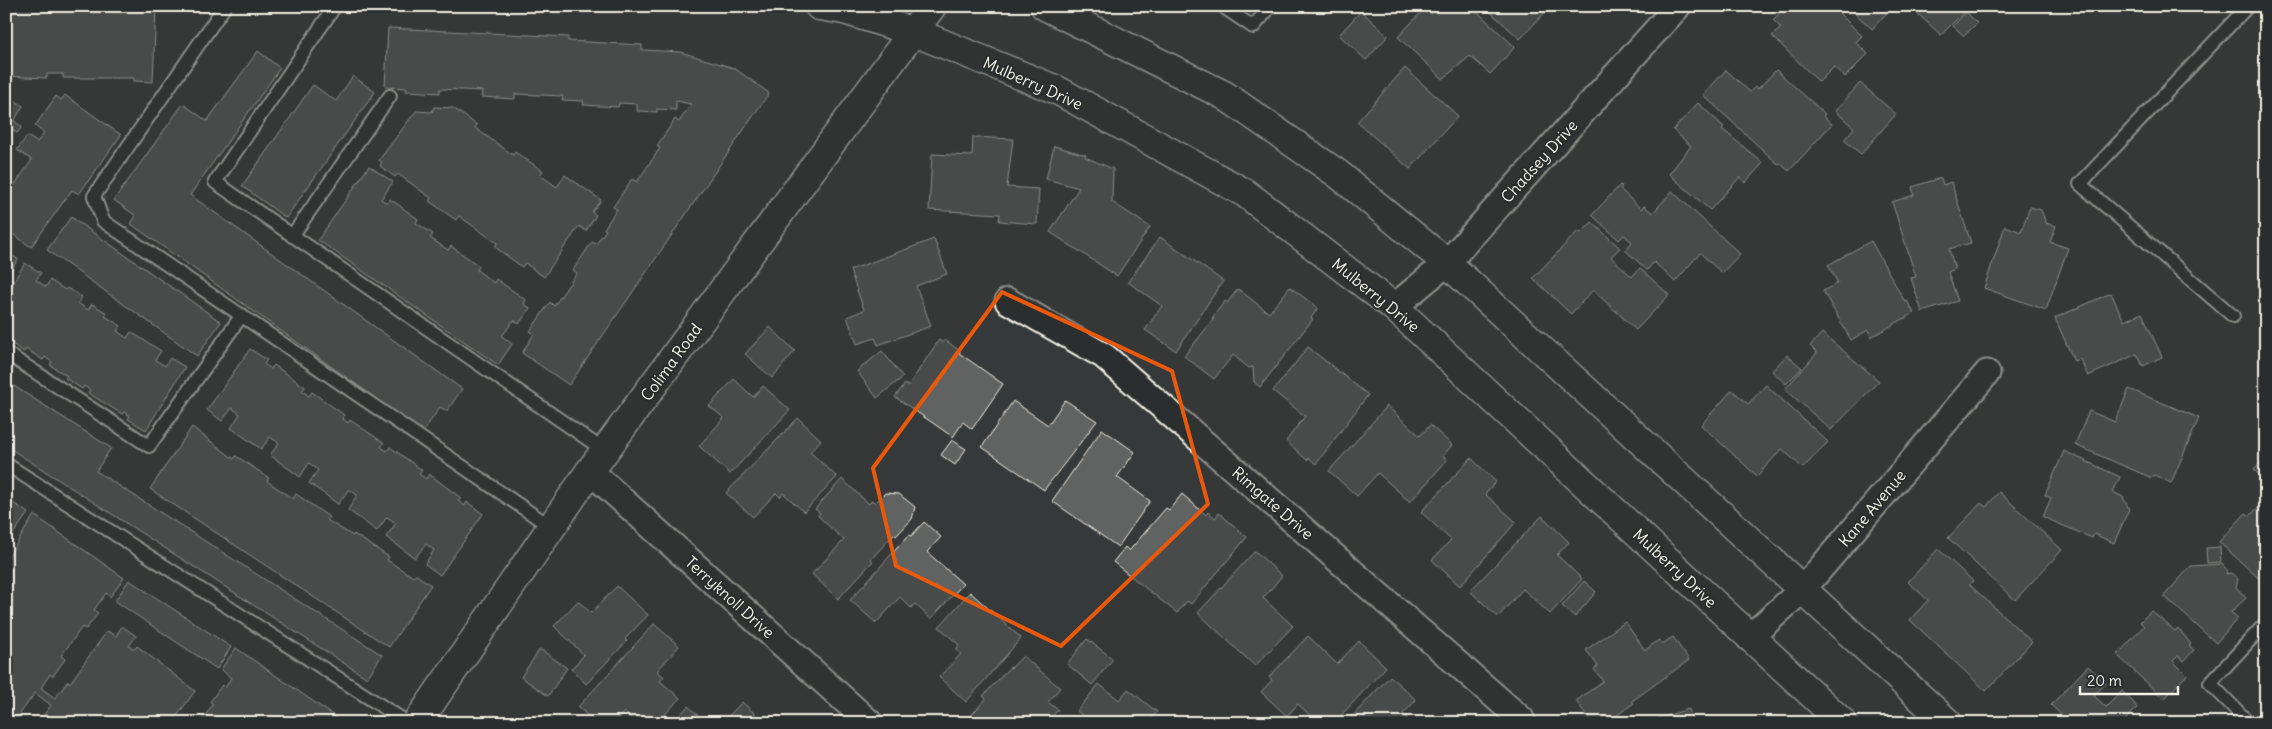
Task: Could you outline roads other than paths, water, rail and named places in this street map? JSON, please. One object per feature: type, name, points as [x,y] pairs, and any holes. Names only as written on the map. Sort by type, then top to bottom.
[{"type":"main road","name":"Mulberry Drive","points":[[819,6],[844,10],[914,32],[1057,90],[1245,193],[1394,307],[1749,638],[1843,723]]},
{"type":"main road","name":"Colima Road","points":[[417,723],[597,461],[932,6]]},
{"type":"main road","points":[[1045,6],[1224,95],[1338,174],[1448,263],[1948,723]]},
{"type":"street","name":"Chadsey Drive","points":[[1394,307],[1448,263],[1678,6]]},
{"type":"street","name":"Rimgate Drive","points":[[1008,301],[1104,356],[1514,712],[1523,723]]},
{"type":"street","name":"Kane Avenue","points":[[1749,638],[1803,588],[1987,373]]},
{"type":"street","name":"Terryknoll Drive","points":[[597,461],[870,723]]},
{"type":"lane","points":[[225,6],[94,196],[104,221],[551,527]]},
{"type":"lane","points":[[335,6],[215,182],[292,236],[597,461]]},
{"type":"lane","points":[[1222,6],[1253,28],[1272,6]]},
{"type":"lane","points":[[2233,316],[2080,184],[2248,6]]},
{"type":"lane","points":[[292,236],[390,96]]},
{"type":"lane","points":[[6,353],[149,446],[242,315]]},
{"type":"lane","points":[[6,464],[408,723]]},
{"type":"lane","points":[[2249,723],[2210,683],[2266,623]]}]
